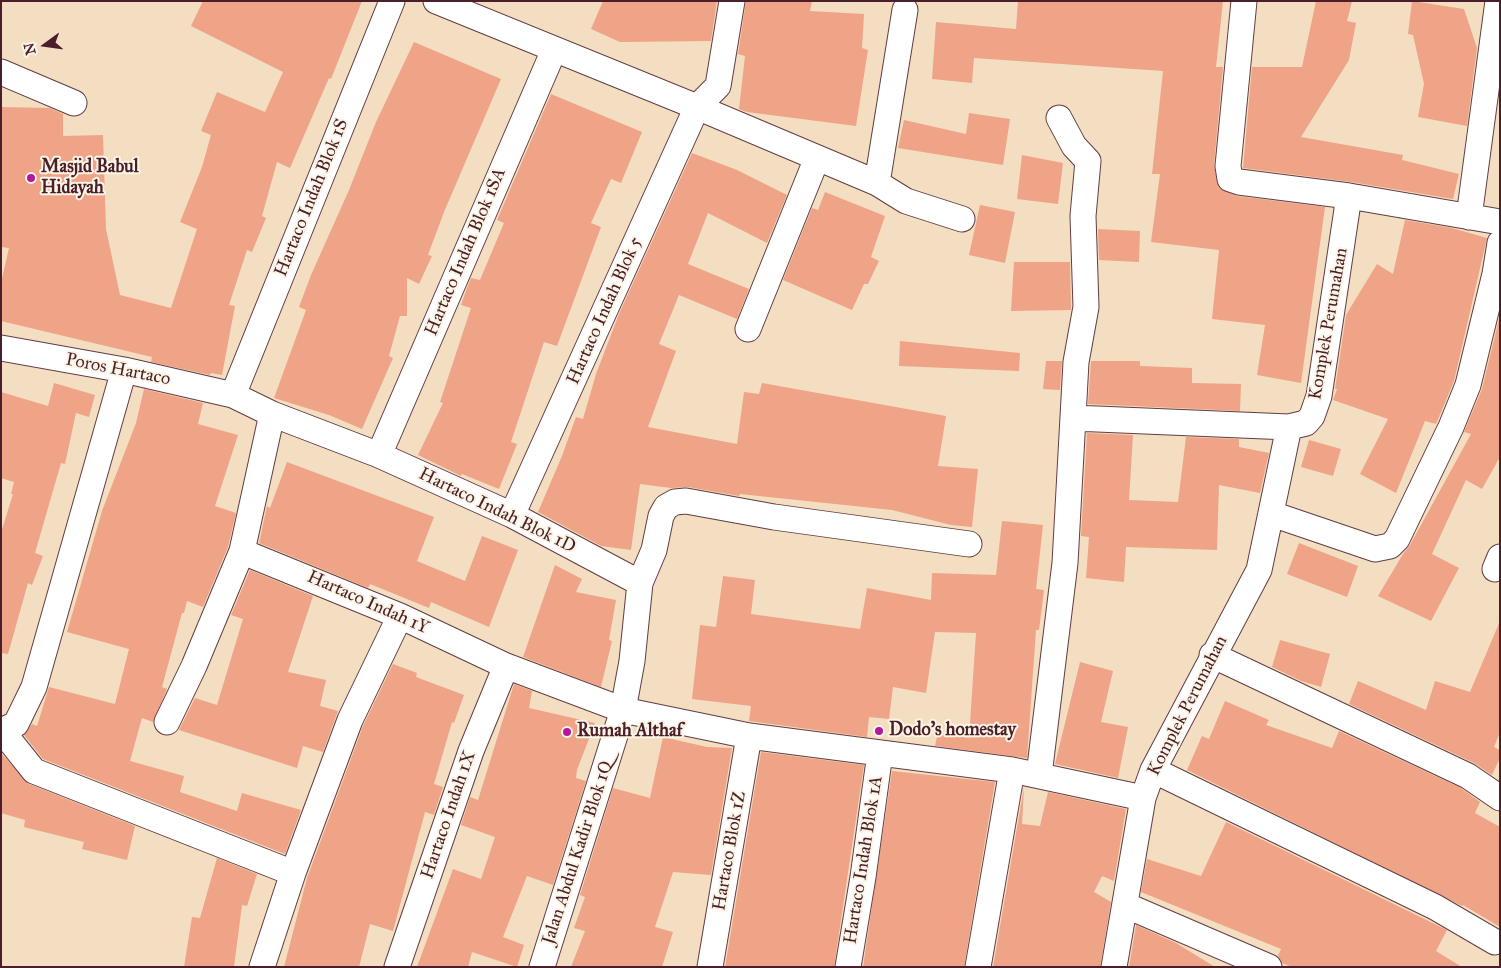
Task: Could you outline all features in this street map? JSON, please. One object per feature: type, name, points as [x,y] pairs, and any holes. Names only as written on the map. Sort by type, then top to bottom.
[{"type":"street","name":"Hartaco Indah Blok 1S","points":[[233,395],[392,1]]},
{"type":"street","points":[[436,1],[698,107],[877,183],[906,201],[962,220]]},
{"type":"street","name":"Hartaco Indah Blok 5","points":[[512,515],[698,107],[718,86],[732,1]]},
{"type":"street","points":[[1244,1],[1228,166],[1230,179],[1239,182],[1349,196],[1500,222]]},
{"type":"street","points":[[1468,217],[1498,33],[1498,1]]},
{"type":"street","points":[[877,183],[905,10]]},
{"type":"street","name":"Hartaco Indah Blok 1SA","points":[[379,455],[554,50]]},
{"type":"street","points":[[1,72],[74,103]]},
{"type":"street","points":[[1039,775],[1063,582],[1076,362],[1086,307],[1083,216],[1088,161],[1074,146],[1060,118]]},
{"type":"street","points":[[748,329],[817,158]]},
{"type":"street","name":"Komplek Perumahan","points":[[1114,967],[1143,798],[1153,770],[1212,655],[1259,570],[1289,427],[1306,423],[1312,416],[1319,396],[1349,196]]},
{"type":"street","points":[[1272,514],[1375,549],[1386,548],[1396,539],[1451,427],[1468,385],[1496,274],[1500,243]]},
{"type":"street","name":"Poros Hartaco","points":[[1,348],[124,370],[233,395]]},
{"type":"street","points":[[124,370],[34,687],[16,724],[2,731],[34,772],[293,873]]},
{"type":"street","name":"Hartaco Indah Blok 1D","points":[[233,395],[272,414],[379,455],[512,515],[640,583]]},
{"type":"street","points":[[167,722],[194,666],[242,551],[272,414]]},
{"type":"street","points":[[1072,418],[1289,427]]},
{"type":"street","points":[[623,710],[632,661],[640,583],[654,550],[661,516],[666,507],[675,502],[686,501],[774,517],[969,544]]},
{"type":"street","name":"Hartaco Indah 1Y","points":[[242,551],[400,616],[506,666],[623,710],[749,736],[1012,770],[1143,798]]},
{"type":"street","points":[[262,967],[293,873],[350,720],[400,616]]},
{"type":"street","points":[[1212,655],[1468,776],[1500,798]]},
{"type":"street","name":"Hartaco Indah 1X","points":[[397,967],[471,751],[506,666]]},
{"type":"street","name":"Jalan Abdul Kadir Blok 1Q","points":[[542,967],[623,710]]},
{"type":"street","name":"Hartaco Blok 1Z","points":[[710,967],[749,736]]},
{"type":"street","name":"Hartaco Indah Blok 1A","points":[[848,967],[863,877],[880,753]]},
{"type":"street","points":[[978,967],[1012,770]]},
{"type":"street","points":[[1153,770],[1435,907],[1494,942]]},
{"type":"street","points":[[1125,904],[1269,967]]},
{"type":"building","points":[[203,1],[362,1],[331,79],[329,78],[290,168],[277,162],[262,216],[266,218],[252,252],[247,250],[229,305],[235,306],[222,375],[211,373],[210,375],[151,362],[152,357],[1,321],[1,283],[9,248],[1,247],[1,107],[50,108],[63,114],[63,136],[103,135],[106,229],[120,295],[171,308],[197,229],[180,222],[202,167],[211,135],[201,131],[217,92],[265,112],[283,72],[191,26]]},
{"type":"building","points":[[603,1],[717,1],[711,41],[620,42],[591,29]]},
{"type":"building","points":[[746,1],[812,1],[810,11],[864,14],[862,48],[868,50],[856,126],[747,112],[739,109],[745,56],[738,54]]},
{"type":"building","points":[[1018,1],[1223,1],[1216,67],[1223,67],[1214,165],[1219,188],[1237,196],[1325,207],[1301,383],[1257,375],[1265,325],[1212,319],[1219,250],[1151,242],[1160,174],[1152,174],[1163,71],[974,58],[972,83],[932,79],[936,22],[1016,29]]},
{"type":"building","points":[[1316,1],[1352,1],[1347,21],[1356,23],[1349,60],[1301,137],[1403,155],[1402,160],[1459,174],[1453,199],[1351,182],[1243,168],[1252,67],[1302,67]]},
{"type":"building","points":[[1412,1],[1464,9],[1477,48],[1467,126],[1418,117],[1424,84],[1413,35],[1408,34]]},
{"type":"building","points":[[414,42],[501,79],[444,212],[428,255],[432,256],[419,284],[407,278],[407,316],[400,316],[389,356],[393,358],[362,429],[329,415],[274,398],[306,310],[299,307],[311,275],[349,190],[376,122]]},
{"type":"building","points":[[551,94],[642,132],[621,183],[611,179],[591,223],[601,227],[557,346],[544,342],[511,442],[517,444],[499,489],[462,474],[461,476],[418,455],[443,403],[440,402],[471,308],[461,305],[467,288],[471,278],[480,280],[504,223],[497,220]]},
{"type":"building","points":[[969,113],[1010,119],[1003,165],[898,148],[904,120],[966,134]]},
{"type":"building","points":[[692,153],[737,170],[787,195],[767,243],[708,213],[688,264],[749,289],[737,319],[679,295],[659,344],[676,351],[648,427],[737,444],[744,392],[759,394],[762,383],[946,416],[938,466],[978,469],[972,527],[951,525],[892,510],[740,494],[739,496],[688,487],[671,488],[640,484],[631,550],[601,546],[538,512],[576,417],[583,419],[596,374],[619,314]]},
{"type":"building","points":[[1022,155],[1063,163],[1058,204],[1017,199]]},
{"type":"building","points":[[825,192],[885,216],[871,257],[879,261],[868,284],[864,284],[852,310],[783,280],[812,208],[818,210]]},
{"type":"building","points":[[980,205],[1015,212],[1005,263],[969,255]]},
{"type":"building","points":[[1405,220],[1452,228],[1487,238],[1454,381],[1436,424],[1425,421],[1396,493],[1360,474],[1388,419],[1333,400],[1337,389],[1335,389],[1346,315],[1377,264],[1393,274]]},
{"type":"building","points":[[1098,229],[1140,231],[1139,262],[1099,260]]},
{"type":"building","points":[[1014,262],[1070,262],[1071,310],[1011,311]]},
{"type":"building","points":[[1500,315],[1500,457],[1482,489],[1466,480],[1432,554],[1459,568],[1431,621],[1378,596],[1410,545],[1471,434],[1464,432],[1482,389]]},
{"type":"building","points":[[900,341],[1020,353],[1019,371],[899,366]]},
{"type":"building","points":[[1046,361],[1062,361],[1060,390],[1043,389]]},
{"type":"building","points":[[1091,361],[1140,361],[1140,366],[1192,368],[1192,383],[1241,384],[1240,411],[1088,404]]},
{"type":"building","points":[[54,383],[95,395],[89,417],[76,413],[65,464],[61,463],[35,553],[43,556],[32,585],[28,583],[8,654],[1,653],[1,533],[13,494],[11,494],[14,482],[1,478],[1,392],[48,406]]},
{"type":"building","points":[[144,389],[203,403],[198,424],[238,435],[215,506],[236,513],[228,547],[203,607],[187,601],[162,687],[167,689],[153,722],[142,718],[130,761],[184,776],[180,792],[237,811],[242,793],[301,810],[285,854],[43,759],[24,735],[32,724],[37,726],[49,687],[115,704],[129,649],[67,632],[102,511],[136,423]]},
{"type":"building","points":[[1087,433],[1133,435],[1129,500],[1178,502],[1186,437],[1239,439],[1239,447],[1269,453],[1260,493],[1219,485],[1217,550],[1126,547],[1124,582],[1086,578],[1089,537],[1081,536]]},
{"type":"building","points":[[1309,440],[1341,449],[1333,476],[1301,467]]},
{"type":"building","points":[[287,462],[434,517],[417,561],[465,581],[482,536],[518,550],[489,627],[431,602],[429,608],[370,584],[368,588],[259,543],[267,506],[270,508]]},
{"type":"building","points":[[1002,521],[1043,525],[1036,589],[1044,590],[1039,630],[1036,630],[1027,758],[935,746],[938,732],[969,738],[976,633],[935,632],[926,693],[893,687],[889,719],[869,717],[867,737],[749,721],[751,706],[692,699],[700,625],[716,627],[723,576],[755,580],[751,614],[860,629],[867,588],[931,600],[932,573],[996,575]]},
{"type":"building","points":[[1299,543],[1358,566],[1347,597],[1287,574]]},
{"type":"building","points":[[555,565],[582,579],[576,592],[616,600],[609,640],[612,641],[601,687],[523,657]]},
{"type":"building","points":[[250,570],[313,596],[288,672],[326,680],[320,706],[338,711],[323,752],[303,746],[297,768],[179,730],[195,698],[217,705],[243,619],[231,615]]},
{"type":"building","points":[[1500,621],[1500,732],[1494,747],[1500,750],[1500,758],[1492,775],[1474,763],[1349,704],[1358,681],[1426,710],[1435,681],[1470,692]]},
{"type":"building","points":[[1280,640],[1330,654],[1321,687],[1301,681],[1272,667]]},
{"type":"building","points":[[1080,662],[1113,671],[1101,722],[1128,727],[1118,778],[1055,764]]},
{"type":"building","points":[[393,664],[417,673],[416,677],[464,695],[454,723],[452,722],[434,784],[443,787],[434,815],[425,812],[393,931],[370,924],[359,967],[284,967],[307,878],[363,726]]},
{"type":"building","points":[[514,684],[532,691],[529,708],[595,723],[577,770],[576,778],[586,781],[553,885],[527,876],[503,937],[524,945],[517,967],[472,952],[468,967],[417,967],[453,869],[481,879],[495,837],[461,825],[470,797],[478,800]]},
{"type":"building","points":[[1225,701],[1269,720],[1266,725],[1332,748],[1339,731],[1461,788],[1480,802],[1475,813],[1500,827],[1500,927],[1463,905],[1187,770],[1202,736],[1209,739]]},
{"type":"building","points":[[663,737],[707,747],[732,748],[711,875],[673,872],[655,927],[673,932],[662,967],[571,967],[585,931],[574,928],[585,897],[580,895],[613,788],[650,798]]},
{"type":"building","points":[[761,752],[864,765],[834,967],[725,967]]},
{"type":"building","points":[[1,753],[29,784],[135,826],[127,860],[82,849],[84,842],[24,827],[25,820],[1,813]]},
{"type":"building","points":[[892,771],[995,782],[964,967],[863,967]]},
{"type":"building","points":[[1024,787],[1022,824],[1040,826],[1048,792],[1126,809],[1114,881],[1102,876],[1094,892],[1111,902],[1100,967],[993,967]]},
{"type":"building","points":[[1226,822],[1447,930],[1436,951],[1462,967],[1292,967],[1282,963],[1278,956],[1281,949],[1141,892],[1147,859],[1201,876]]},
{"type":"building","points":[[217,858],[257,874],[247,906],[242,905],[234,967],[184,967],[192,917],[200,918]]},
{"type":"building","points":[[1136,925],[1176,943],[1215,967],[1129,967]]},
{"type":"place","name":"Masjid Babul Hidayah","points":[[31,178]]},
{"type":"place","name":"Dodo's homestay","points":[[879,731]]},
{"type":"place","name":"Rumah Althaf","points":[[567,732]]}]
